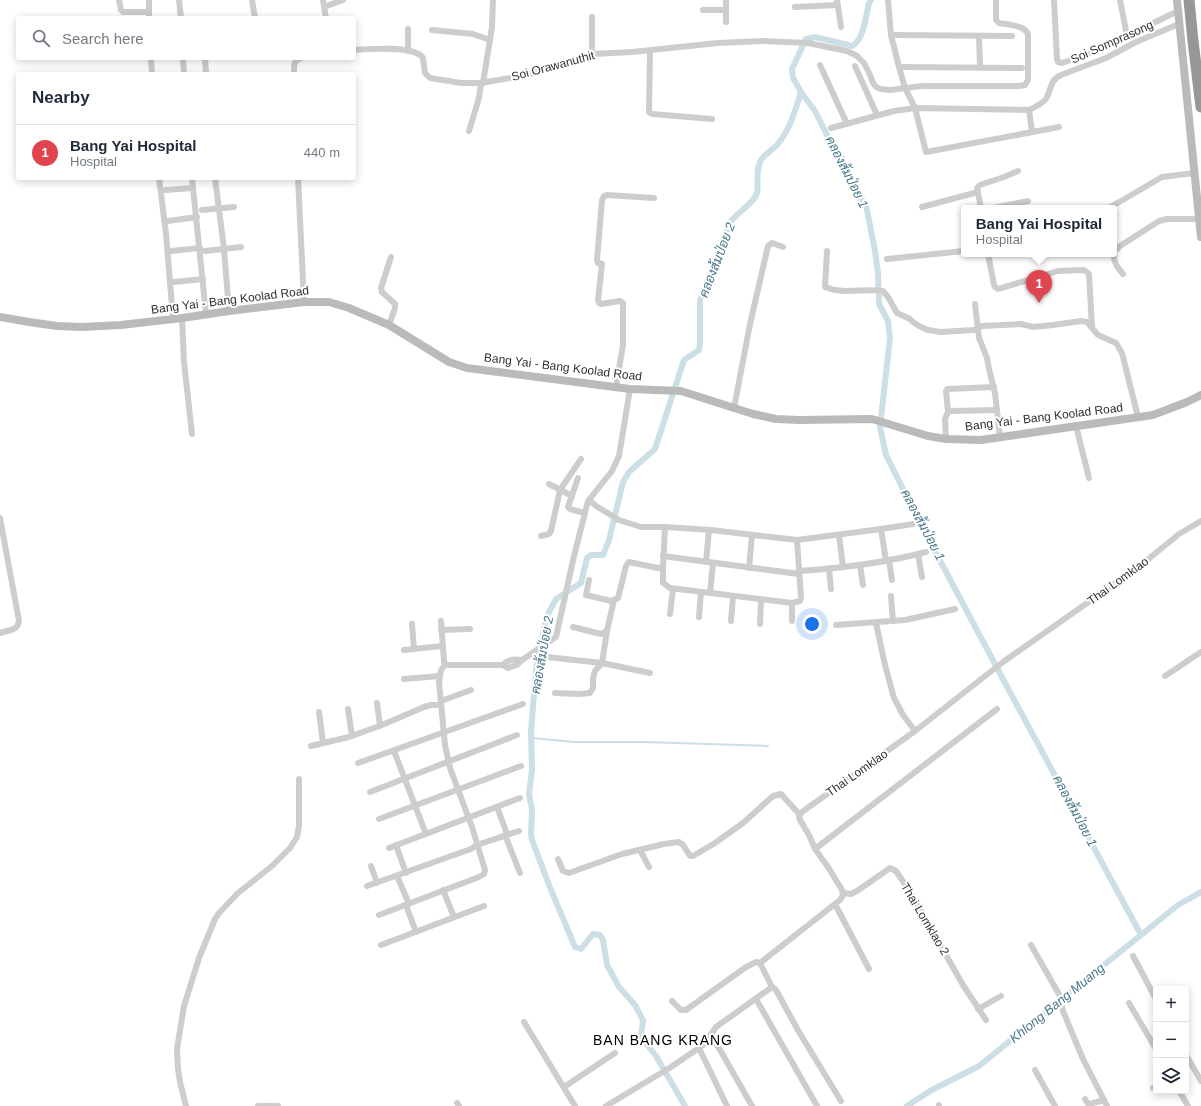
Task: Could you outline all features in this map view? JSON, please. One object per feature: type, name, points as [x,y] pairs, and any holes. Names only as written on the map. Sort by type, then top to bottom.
[{"type":"highway","points":[[1184,0],[1193,41]]},
{"type":"highway","points":[[1190,0],[1193,41],[1201,107]]},
{"type":"street","points":[[119,0],[121,10],[123,12],[149,15],[148,0]]},
{"type":"street","points":[[180,0],[180,16]]},
{"type":"street","points":[[252,0],[255,16]]},
{"type":"street","points":[[323,0],[326,16]]},
{"type":"street","points":[[324,7],[343,0]]},
{"type":"street","points":[[469,131],[479,98],[490,40],[493,0]]},
{"type":"street","points":[[726,0],[726,22]]},
{"type":"street","points":[[888,0],[891,35],[905,88],[916,108],[926,152],[1059,127]]},
{"type":"street","points":[[905,88],[922,86],[1025,85],[1028,80],[1028,34],[1023,28],[999,23],[996,20],[996,0]]},
{"type":"street","name":"Soi Somprasong","points":[[1054,0],[1057,59],[1058,62],[1062,63],[1069,62],[1096,51],[1178,11]]},
{"type":"street","points":[[1120,0],[1127,36]]},
{"type":"street","points":[[1177,0],[1201,237]]},
{"type":"street","points":[[794,7],[837,2],[841,27]]},
{"type":"street","points":[[703,10],[726,10]]},
{"type":"street","points":[[592,17],[592,54]]},
{"type":"street","points":[[831,128],[894,111],[916,108],[1029,110],[1039,105],[1046,99],[1051,83],[1055,78],[1106,58],[1136,42],[1179,24]]},
{"type":"street","points":[[356,50],[408,50],[408,29]]},
{"type":"street","points":[[432,30],[473,34],[490,40]]},
{"type":"street","points":[[891,35],[1012,36]]},
{"type":"street","points":[[979,36],[980,67]]},
{"type":"street","name":"Soi Orawanuthit","points":[[408,50],[417,52],[421,55],[423,58],[425,73],[430,78],[461,83],[482,83],[528,75],[592,54],[650,51],[754,40],[808,43],[847,51],[857,56],[864,64],[876,87],[890,90],[905,88]]},
{"type":"street","points":[[650,51],[649,112],[652,114],[712,119]]},
{"type":"street","points":[[151,60],[152,72]]},
{"type":"street","points":[[183,60],[184,72]]},
{"type":"street","points":[[205,60],[206,72]]},
{"type":"street","points":[[294,60],[294,72]]},
{"type":"street","points":[[820,66],[847,124]]},
{"type":"street","points":[[855,66],[878,115]]},
{"type":"street","points":[[899,67],[1022,68]]},
{"type":"street","points":[[1029,110],[1032,132]]},
{"type":"street","points":[[980,205],[977,188],[980,185],[1018,171]]},
{"type":"street","points":[[1114,205],[1162,177],[1194,174]]},
{"type":"street","points":[[159,180],[166,234],[173,319]]},
{"type":"street","points":[[192,180],[196,217],[202,249],[206,314]]},
{"type":"street","points":[[215,180],[224,249],[229,311]]},
{"type":"street","points":[[298,180],[304,302]]},
{"type":"street","points":[[165,190],[193,188]]},
{"type":"street","points":[[922,207],[978,192]]},
{"type":"street","points":[[616,387],[623,345],[623,303],[620,301],[602,304],[599,303],[598,300],[602,264],[598,263],[597,260],[602,200],[604,196],[607,195],[654,198]]},
{"type":"street","points":[[1009,205],[1028,201]]},
{"type":"street","points":[[202,210],[234,207]]},
{"type":"street","points":[[168,221],[196,217]]},
{"type":"street","points":[[1117,250],[1120,246],[1159,221],[1167,219],[1199,219]]},
{"type":"street","points":[[734,408],[750,324],[768,246],[772,243],[783,247]]},
{"type":"street","points":[[171,251],[241,247]]},
{"type":"street","points":[[887,259],[961,250]]},
{"type":"street","points":[[827,251],[825,287],[848,291],[883,291],[897,312],[928,330],[940,332],[978,329],[982,326],[1019,324],[1033,327],[1053,326],[1082,321],[1086,322],[1098,335],[1116,343],[1122,353],[1138,417]]},
{"type":"street","points":[[989,257],[994,286],[998,289],[1058,271],[1084,270],[1089,274],[1092,327]]},
{"type":"street","points":[[1114,257],[1117,266],[1123,274]]},
{"type":"street","points":[[389,325],[395,304],[382,292],[381,288],[391,258]]},
{"type":"street","points":[[174,282],[203,279]]},
{"type":"street","name":"Bang Yai - Bang Koolad Road","points":[[0,317],[57,326],[82,327],[121,325],[304,302],[329,302],[339,304],[389,325],[449,362],[467,368],[630,389],[676,390],[753,414],[776,419],[872,419],[928,436],[946,439],[980,440],[1153,415],[1201,395]]},
{"type":"street","points":[[975,304],[979,338],[987,358],[994,387],[1000,437]]},
{"type":"street","points":[[182,318],[184,362],[192,434]]},
{"type":"street","points":[[946,439],[945,419],[948,412],[946,391],[948,389],[994,387]]},
{"type":"street","points":[[445,665],[503,665],[508,668],[517,665],[556,637],[584,513],[590,500],[612,471],[619,456],[630,389]]},
{"type":"street","points":[[948,412],[997,410]]},
{"type":"street","points":[[1076,426],[1090,478]]},
{"type":"street","points":[[541,536],[549,534],[551,531],[560,490],[582,459]]},
{"type":"street","points":[[578,478],[568,507],[584,513]]},
{"type":"street","points":[[549,484],[572,496]]},
{"type":"street","points":[[590,500],[611,516],[641,527],[709,530],[797,540],[913,524]]},
{"type":"street","points":[[0,518],[19,621],[19,625],[16,629],[0,633]]},
{"type":"street","name":"Thai Lomklao","points":[[800,814],[915,731],[1002,662],[1140,566],[1179,534],[1201,521]]},
{"type":"street","points":[[665,527],[663,583],[667,587],[792,604],[800,601],[801,597],[797,540]]},
{"type":"street","points":[[881,529],[892,580]]},
{"type":"street","points":[[706,562],[709,530]]},
{"type":"street","points":[[750,568],[752,535]]},
{"type":"street","points":[[838,535],[843,567]]},
{"type":"street","points":[[664,556],[799,573],[860,565],[926,552]]},
{"type":"street","points":[[918,554],[922,578]]},
{"type":"street","points":[[589,580],[586,595],[611,601],[618,598],[627,564],[630,562],[658,568],[663,566]]},
{"type":"street","points":[[710,593],[713,563]]},
{"type":"street","points":[[860,565],[863,585]]},
{"type":"street","points":[[829,569],[831,589]]},
{"type":"street","points":[[670,614],[673,589]]},
{"type":"street","points":[[699,617],[702,592]]},
{"type":"street","points":[[731,621],[733,596]]},
{"type":"street","points":[[891,596],[893,621]]},
{"type":"street","points":[[555,693],[590,693],[593,688],[595,671],[602,663],[614,600]]},
{"type":"street","points":[[760,624],[761,600]]},
{"type":"street","points":[[792,604],[792,621]]},
{"type":"street","points":[[836,625],[905,620],[956,609]]},
{"type":"street","points":[[441,621],[442,646],[445,665]]},
{"type":"street","points":[[876,622],[894,698],[903,715],[915,731]]},
{"type":"street","points":[[412,624],[414,649]]},
{"type":"street","points":[[573,627],[601,634],[607,631]]},
{"type":"street","points":[[442,630],[470,629]]},
{"type":"street","points":[[404,650],[442,646]]},
{"type":"street","points":[[1165,676],[1201,652]]},
{"type":"street","points":[[547,657],[602,663],[650,673]]},
{"type":"street","points":[[379,915],[484,874],[485,870],[469,818],[449,762],[444,733],[439,682],[441,670],[445,665]]},
{"type":"street","points":[[404,679],[440,676]]},
{"type":"street","points":[[311,746],[352,736],[424,707],[441,703],[471,690]]},
{"type":"street","points":[[377,703],[380,726]]},
{"type":"street","points":[[358,763],[523,704]]},
{"type":"street","points":[[348,709],[352,736]]},
{"type":"street","points":[[815,848],[997,709]]},
{"type":"street","points":[[319,712],[323,743]]},
{"type":"street","points":[[370,792],[517,735]]},
{"type":"street","points":[[394,751],[426,834]]},
{"type":"street","points":[[379,819],[520,766]]},
{"type":"street","points":[[186,1106],[179,1076],[177,1049],[184,1006],[199,958],[215,919],[219,913],[238,893],[272,866],[290,848],[298,837],[299,779]]},
{"type":"street","points":[[558,859],[563,871],[569,873],[604,860],[664,844],[679,842],[683,845],[690,856],[696,855],[743,823],[773,796],[778,794],[781,794],[800,814],[800,820],[815,848],[842,890],[843,893],[840,900],[760,963],[756,962],[746,967],[686,1010],[681,1010],[672,1002]]},
{"type":"street","points":[[389,848],[520,798]]},
{"type":"street","points":[[497,807],[520,873]]},
{"type":"street","points":[[368,886],[406,873],[506,834],[519,831]]},
{"type":"street","points":[[396,845],[406,873]]},
{"type":"street","points":[[640,850],[649,867]]},
{"type":"street","points":[[370,866],[377,883]]},
{"type":"street","name":"Thai Lomklao 2","points":[[843,893],[851,894],[857,891],[890,868],[896,871],[912,895],[963,985],[986,1020]]},
{"type":"street","points":[[397,876],[416,932]]},
{"type":"street","points":[[443,890],[454,918]]},
{"type":"street","points":[[835,904],[869,970]]},
{"type":"street","points":[[381,945],[484,906]]},
{"type":"street","points":[[1031,946],[1060,996],[1063,1011],[1083,1059],[1107,1106]]},
{"type":"street","points":[[1133,956],[1153,993]]},
{"type":"street","points":[[760,963],[772,987],[776,990],[799,1032],[841,1101]]},
{"type":"street","points":[[606,1106],[671,1067],[705,1043],[716,1027],[772,987]]},
{"type":"street","points":[[978,1009],[1001,996]]},
{"type":"street","points":[[756,999],[817,1106]]},
{"type":"street","points":[[1129,1003],[1153,1044]]},
{"type":"street","points":[[524,1022],[575,1106]]},
{"type":"street","points":[[711,1034],[752,1106]]},
{"type":"street","points":[[698,1048],[727,1106]]},
{"type":"street","points":[[564,1087],[615,1053]]},
{"type":"street","points":[[1188,1058],[1201,1081]]},
{"type":"street","points":[[1035,1070],[1055,1106]]},
{"type":"street","points":[[1181,1094],[1188,1106]]},
{"type":"street","points":[[1086,1099],[1088,1104],[1104,1100]]},
{"type":"street","points":[[258,1106],[278,1106]]},
{"type":"waterway","name":"คลองส้มป่อย 1","points":[[871,0],[862,33],[856,43],[852,46],[815,37],[806,39],[792,69],[793,78],[815,111],[827,135],[842,158],[849,180],[857,194],[866,205],[878,273],[879,304],[888,321],[890,338],[880,427],[886,455],[919,521],[1141,935]]},
{"type":"waterway","name":"คลองส้มป่อย 2","points":[[685,1106],[656,1056],[641,1037],[643,1020],[635,1005],[619,987],[607,965],[603,940],[600,935],[593,934],[581,949],[575,947],[532,840],[532,810],[529,794],[532,770],[531,731],[536,670],[547,616],[556,599],[581,583],[587,558],[591,555],[603,555],[609,540],[623,482],[629,472],[655,449],[684,360],[699,350],[700,300],[730,222],[756,197],[758,189],[759,164],[764,156],[782,139],[792,120],[801,92]]},
{"type":"waterway","points":[[531,738],[575,742],[644,742],[768,746]]},
{"type":"waterway","name":"Khlong Bang Muang","points":[[907,1106],[930,1091],[979,1066],[1178,905],[1201,892]]},
{"type":"place","name":"Bang Yai Hospital","points":[[1039,303]]},
{"type":"district","name":"BAN BANG KRANG","points":[[663,1040]]}]
